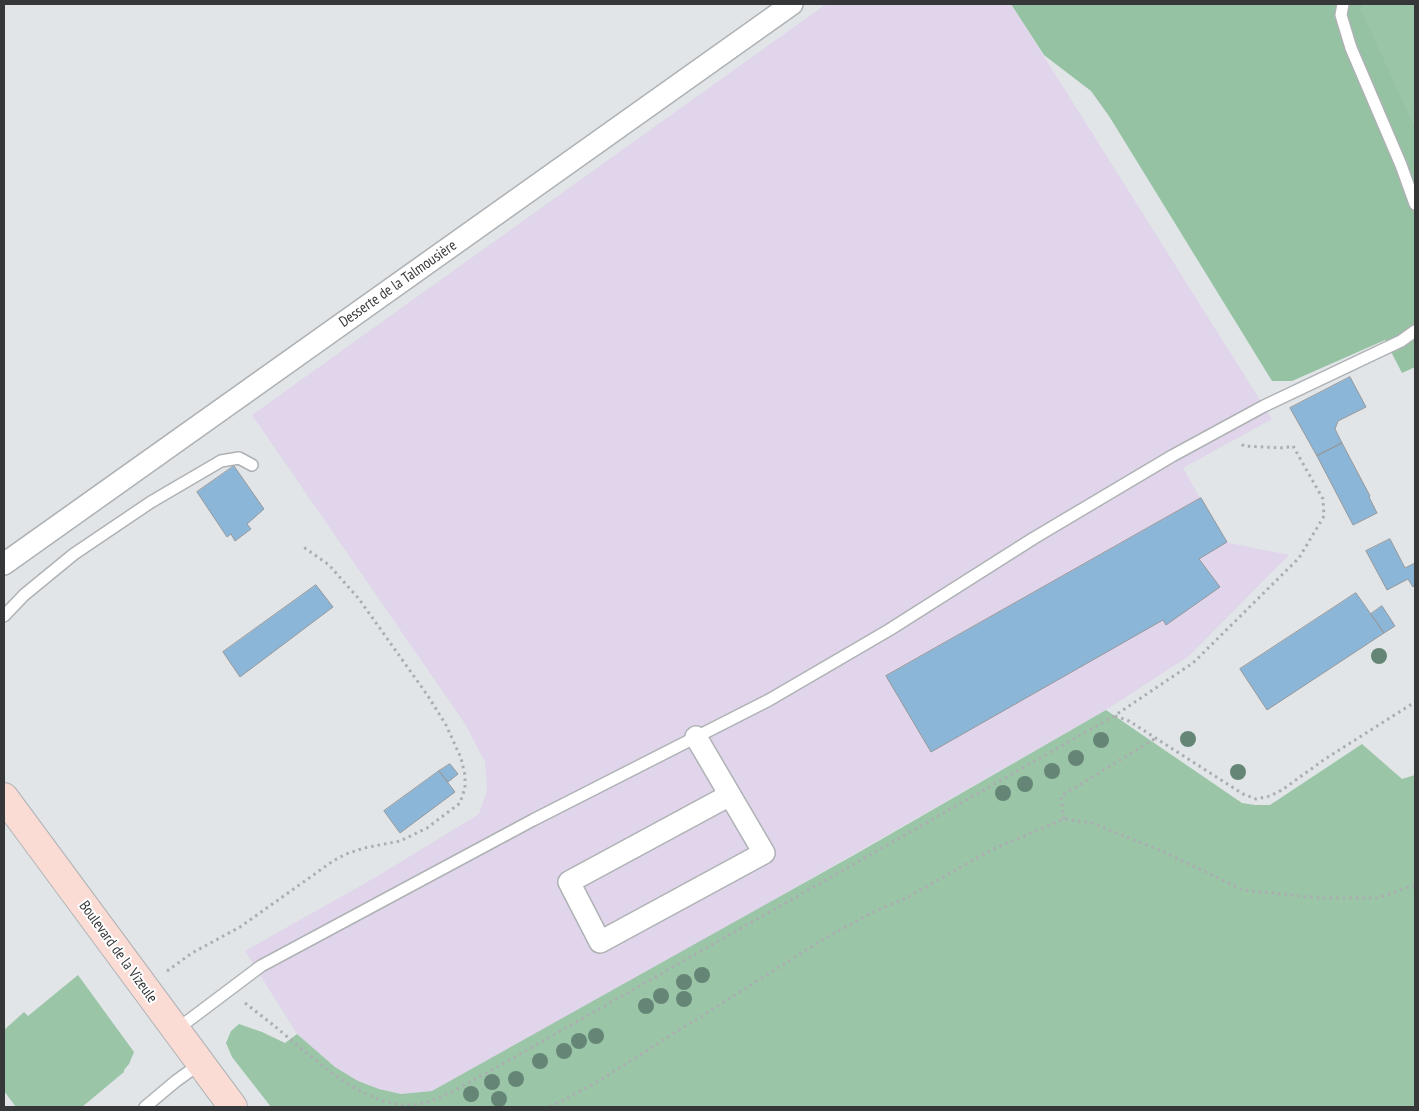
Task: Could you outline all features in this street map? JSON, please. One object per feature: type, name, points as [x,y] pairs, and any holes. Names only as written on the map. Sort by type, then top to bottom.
[{"type":"main road","name":"Boulevard de la Vizeule","points":[[4,797],[233,1107]]},
{"type":"street","name":"Desserte de la Talmousière","points":[[4,564],[792,4]]},
{"type":"street","points":[[696,737],[730,795],[764,853],[600,942],[569,882],[730,795]]},
{"type":"lane","points":[[1343,4],[1341,15],[1351,48],[1401,165],[1415,204]]},
{"type":"lane","points":[[176,1030],[260,966],[533,820],[768,700],[1172,456],[1264,406],[1401,341],[1415,332]]},
{"type":"lane","points":[[4,616],[24,595],[74,554],[151,502],[221,461],[239,458],[252,465]]},
{"type":"lane","points":[[146,1107],[200,1063]]},
{"type":"path","points":[[228,990],[328,1071],[353,1087],[377,1098],[394,1103],[412,1105],[430,1101],[500,1066],[1114,716],[1193,663],[1299,558],[1324,516],[1323,499],[1293,446],[1282,448],[1244,446],[1235,440],[1225,427]]},
{"type":"path","points":[[144,987],[192,954],[240,927],[346,854],[364,848],[400,841],[427,828],[460,803],[465,788],[465,774],[461,758],[454,741],[428,696],[359,598],[329,565],[302,546]]},
{"type":"path","points":[[1114,716],[1129,721],[1243,794],[1256,799],[1270,796],[1282,790],[1324,759],[1415,702]]},
{"type":"path","points":[[1064,819],[1060,796],[1156,738]]},
{"type":"path","points":[[550,1107],[597,1082],[822,940],[871,913],[906,898],[991,850],[1064,819],[1092,823],[1164,852],[1243,890],[1319,898],[1378,898],[1415,885]]},
{"type":"path","points":[[422,1103],[426,1107]]},
{"type":"shaded area","points":[[826,4],[1011,4],[1272,419],[1183,468],[1225,542],[1289,555],[1189,656],[1106,710],[686,950],[432,1091],[401,1094],[379,1089],[358,1081],[335,1067],[297,1034],[245,951],[376,877],[479,814],[487,790],[485,762],[465,724],[252,415]]},
{"type":"green space","points":[[1011,4],[1366,4],[1360,9],[1415,125],[1415,367],[1402,373],[1385,340],[1292,381],[1272,381],[1109,116],[1091,91],[1044,55]]},
{"type":"green space","points":[[1366,4],[1415,4],[1415,125],[1359,9]]},
{"type":"green space","points":[[1106,710],[1242,803],[1270,805],[1362,744],[1402,779],[1415,775],[1415,1107],[271,1107],[232,1057],[226,1043],[231,1031],[239,1024],[285,1043],[297,1034],[335,1067],[358,1081],[379,1089],[401,1094],[432,1091],[854,855]]},
{"type":"green space","points":[[78,975],[134,1052],[129,1064],[124,1072],[82,1107],[16,1107],[4,1091],[4,1030],[24,1012],[28,1016]]},
{"type":"building","points":[[1350,377],[1366,407],[1338,421],[1335,429],[1342,443],[1317,456],[1290,408]]},
{"type":"building","points":[[1342,443],[1377,513],[1353,525],[1317,456]]},
{"type":"building","points":[[234,466],[264,509],[247,524],[251,529],[235,541],[231,534],[227,537],[197,492]]},
{"type":"building","points":[[1201,498],[1227,542],[1199,559],[1220,587],[1166,625],[1163,620],[931,752],[886,676]]},
{"type":"building","points":[[1390,539],[1405,568],[1415,563],[1415,585],[1413,587],[1408,579],[1387,590],[1366,551]]},
{"type":"building","points":[[316,585],[333,607],[240,677],[223,652]]},
{"type":"building","points":[[1356,593],[1384,633],[1267,710],[1240,669]]},
{"type":"building","points":[[1382,606],[1395,626],[1384,633],[1371,614]]},
{"type":"building","points":[[450,764],[458,774],[448,782],[439,771]]},
{"type":"building","points":[[439,771],[455,792],[400,833],[384,811]]}]
